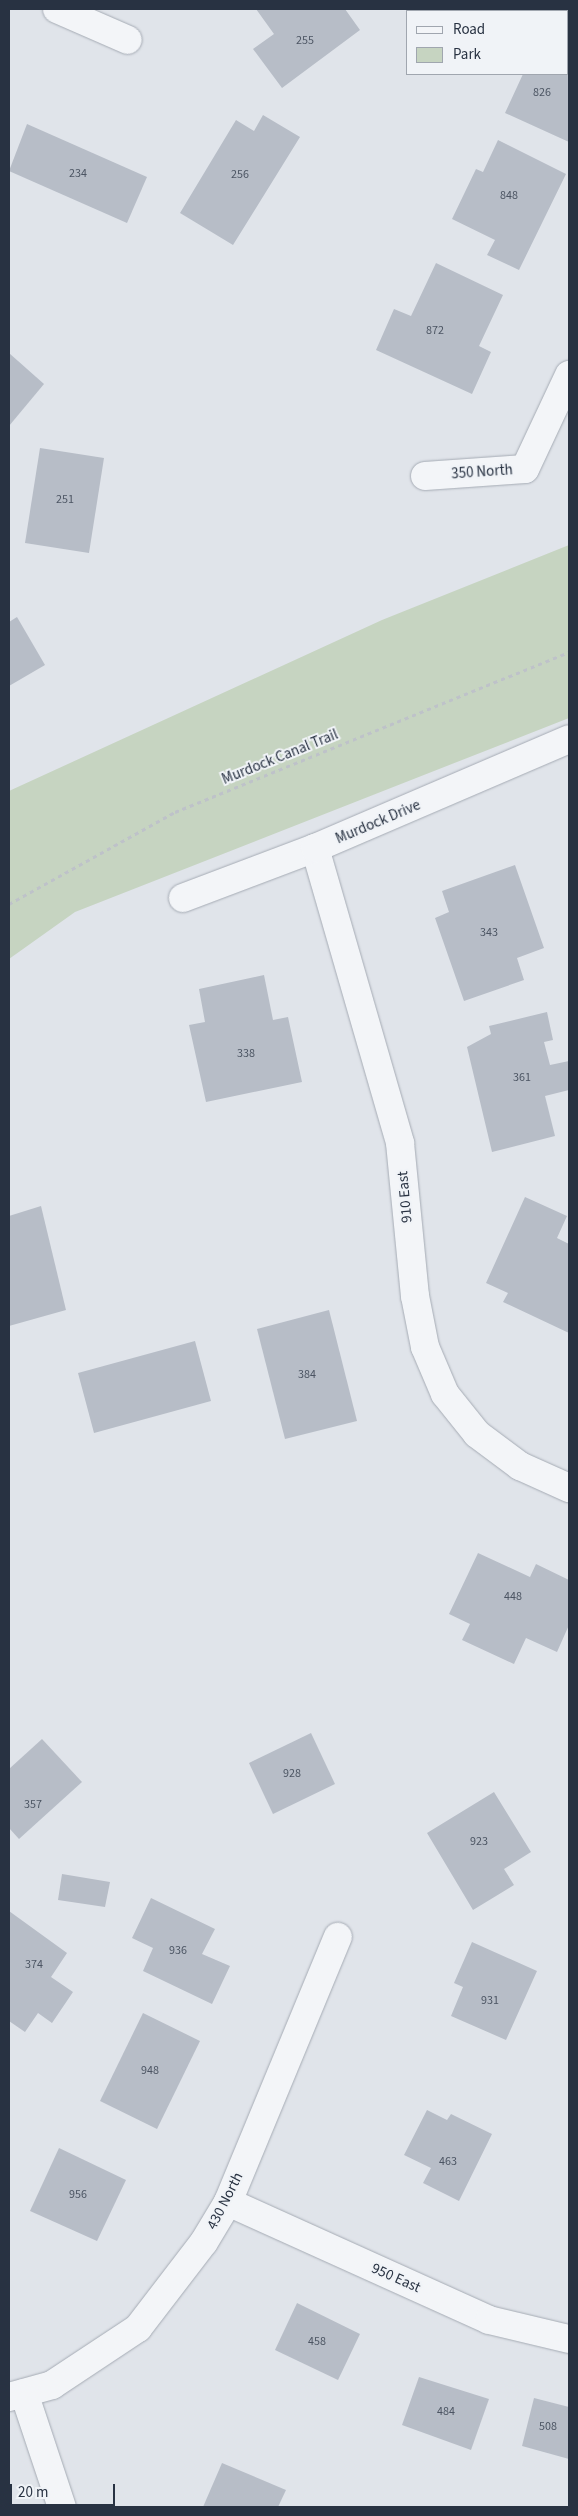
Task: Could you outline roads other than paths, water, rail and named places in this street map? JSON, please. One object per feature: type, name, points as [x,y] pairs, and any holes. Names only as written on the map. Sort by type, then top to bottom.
[{"type":"street","points":[[57,9],[128,40]]},
{"type":"street","name":"350 North","points":[[425,476],[525,469],[569,375]]},
{"type":"street","name":"Murdock Drive","points":[[184,898],[315,848],[569,739]]},
{"type":"street","name":"910 East","points":[[315,848],[400,1143],[415,1296],[425,1347],[445,1394],[477,1434],[520,1466],[569,1488]]},
{"type":"street","name":"430 North","points":[[16,2395],[52,2385],[138,2328],[228,2202],[338,1937]]},
{"type":"street","name":"950 East","points":[[228,2202],[489,2320],[569,2339]]},
{"type":"street","points":[[16,2395],[62,2507]]}]
